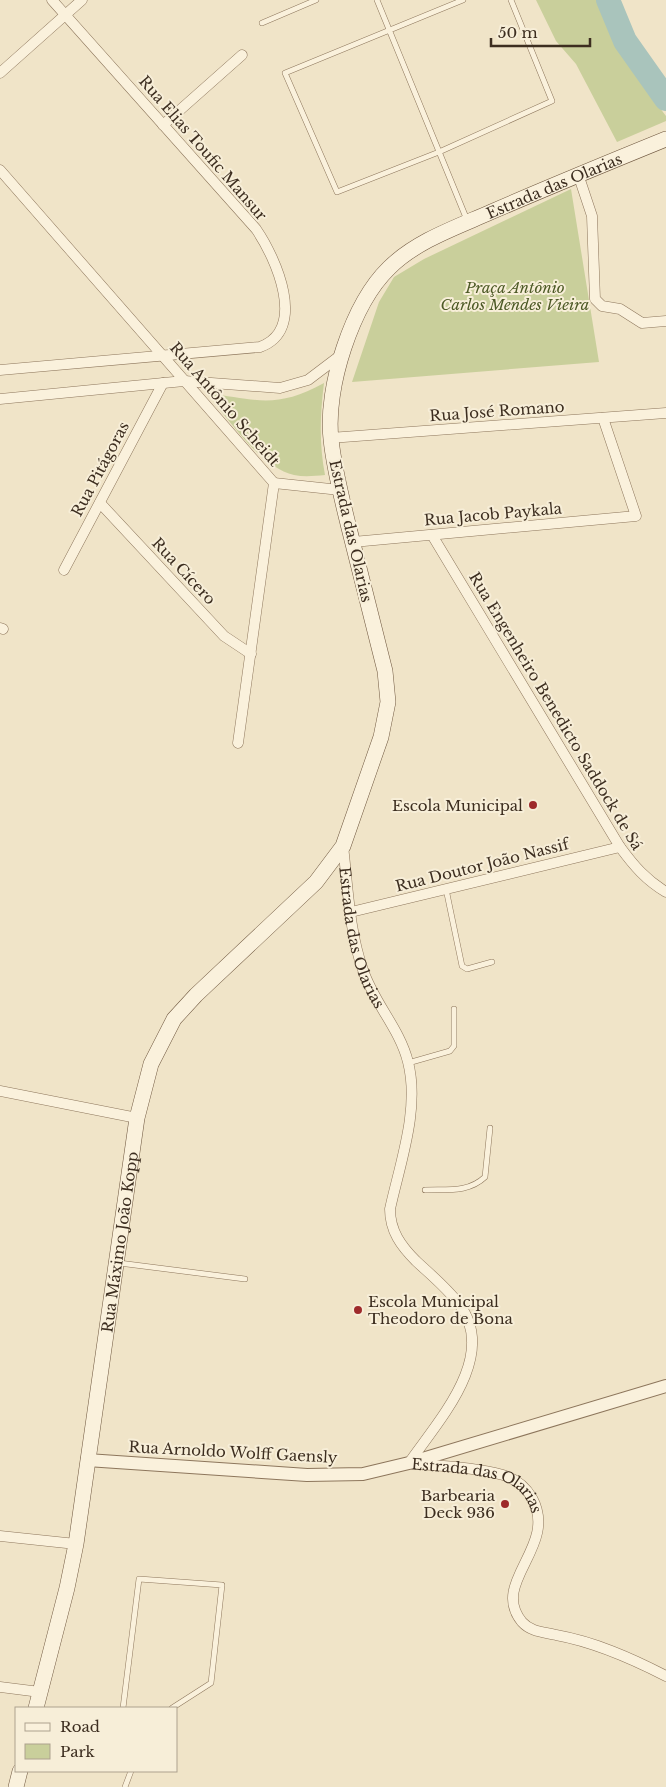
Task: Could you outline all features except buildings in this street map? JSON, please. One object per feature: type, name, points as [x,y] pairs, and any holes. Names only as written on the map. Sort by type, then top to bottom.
[{"type":"main road","name":"Estrada das Olarias","points":[[343,846],[381,737],[388,702],[385,671],[340,490],[330,438],[331,405],[342,354],[370,293],[384,272],[413,250],[468,222],[578,174],[665,142]]},
{"type":"main road","name":"Rua Máximo João Kopp","points":[[36,1707],[76,1544],[137,1118],[151,1064],[174,1019],[196,995],[316,882],[343,846]]},
{"type":"main road","points":[[16,1787],[20,1772]]},
{"type":"street","name":"Rua Elias Toufic Mansur","points":[[52,0],[256,229],[266,244],[278,275],[285,306],[282,329],[278,338],[271,344],[260,348],[164,356]]},
{"type":"street","points":[[0,72],[82,0]]},
{"type":"street","points":[[163,125],[242,54]]},
{"type":"street","name":"Rua Antônio Scheidt","points":[[0,170],[274,483],[238,743]]},
{"type":"street","points":[[578,174],[592,216],[595,300],[602,306],[620,308],[642,323],[666,321]]},
{"type":"street","points":[[0,399],[184,380],[280,388],[308,380],[342,354]]},
{"type":"street","points":[[0,370],[164,356]]},
{"type":"street","name":"Rua Pitágoras","points":[[64,570],[163,383]]},
{"type":"street","name":"Rua José Romano","points":[[330,438],[666,414]]},
{"type":"street","name":"Rua Jacob Paykala","points":[[353,542],[636,516],[603,418]]},
{"type":"street","points":[[274,483],[340,490]]},
{"type":"street","name":"Rua Cícero","points":[[100,503],[224,636],[251,654]]},
{"type":"street","name":"Rua Engenheiro Benedicto Saddock de Sá","points":[[432,535],[620,847],[649,882],[666,892]]},
{"type":"street","name":"Estrada das Olarias","points":[[343,846],[357,951],[363,972],[401,1042],[408,1062],[410,1109],[390,1209],[390,1221],[400,1243],[409,1254],[460,1305],[468,1320],[472,1335],[470,1364],[464,1381],[409,1463],[503,1475],[518,1481],[530,1495],[538,1509],[540,1525],[537,1537],[516,1582],[514,1603],[521,1620],[528,1628],[588,1642],[666,1676]]},
{"type":"street","name":"Rua Doutor João Nassif","points":[[351,912],[620,847]]},
{"type":"street","points":[[0,1091],[137,1118]]},
{"type":"street","name":"Rua Arnoldo Wolff Gaensly","points":[[87,1460],[336,1476],[363,1474],[409,1463],[666,1386]]},
{"type":"street","points":[[0,1536],[76,1544]]},
{"type":"street","points":[[0,1687],[40,1692]]},
{"type":"lane","points":[[262,23],[316,0]]},
{"type":"lane","points":[[378,0],[468,222]]},
{"type":"lane","points":[[463,0],[285,73],[338,192],[439,152],[552,101],[511,0]]},
{"type":"lane","points":[[446,889],[462,966],[467,968],[492,962]]},
{"type":"lane","points":[[408,1062],[450,1051],[454,1046],[454,1009]]},
{"type":"lane","points":[[425,1190],[466,1189],[479,1183],[485,1177],[490,1128]]},
{"type":"lane","points":[[116,1262],[245,1279]]},
{"type":"lane","points":[[123,1707],[139,1579],[222,1585],[211,1683],[174,1707]]},
{"type":"lane","points":[[125,1787],[131,1772]]},
{"type":"green space","points":[[536,0],[598,0],[618,47],[666,116],[666,121],[617,142],[576,64],[556,41]]},
{"type":"green space","name":"Praça Antônio Carlos Mendes Vieira","points":[[571,189],[599,362],[352,382],[379,302],[394,277],[424,259]]},
{"type":"green space","points":[[324,383],[321,429],[325,475],[294,475],[281,470],[269,462],[246,441],[207,393],[254,400],[280,399],[293,397]]},
{"type":"waterway","points":[[608,0],[625,41],[666,99]]},
{"type":"place","name":"Escola Municipal","points":[[533,805]]},
{"type":"place","name":"Escola Municipal Theodoro de Bona","points":[[358,1310]]},
{"type":"place","name":"Barbearia Deck 936","points":[[505,1504]]}]
